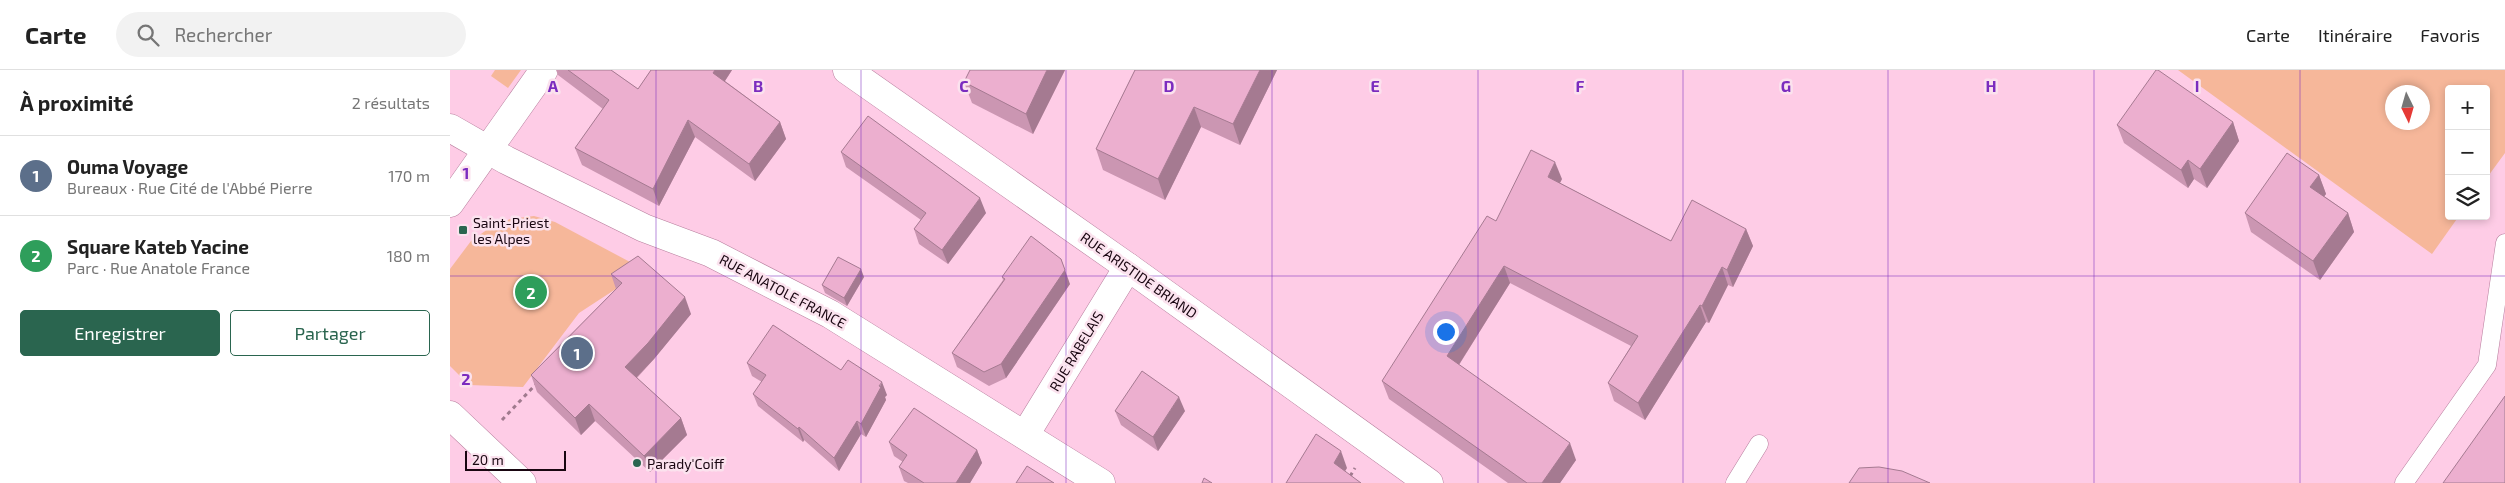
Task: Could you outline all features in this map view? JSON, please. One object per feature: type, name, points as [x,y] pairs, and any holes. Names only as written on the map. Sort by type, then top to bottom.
[{"type":"street","points":[[450,203],[544,70]]},
{"type":"street","name":"RUE ARISTIDE BRIAND","points":[[847,70],[1128,267],[1429,483]]},
{"type":"street","name":"RUE ANATOLE FRANCE","points":[[450,128],[487,150],[644,228],[711,253],[830,314],[1101,483]]},
{"type":"street","name":"RUE RABELAIS","points":[[1025,435],[1128,267]]},
{"type":"street","points":[[450,415],[522,483]]},
{"type":"lane","points":[[2404,483],[2487,365],[2505,243]]},
{"type":"lane","points":[[1735,483],[1759,444]]},
{"type":"path","points":[[480,444],[541,378]]},
{"type":"shaded area","points":[[495,70],[521,70],[508,88],[491,76]]},
{"type":"shaded area","points":[[2178,70],[2505,70],[2505,153],[2490,174],[2490,85],[2445,85],[2445,220],[2456,220],[2432,254]]},
{"type":"shaded area","points":[[534,216],[555,222],[645,270],[579,313],[523,387],[469,385],[450,366],[450,269],[471,241],[488,229],[510,219]]},
{"type":"building","points":[[568,70],[611,70],[638,89],[651,70],[715,70],[713,73],[780,122],[749,164],[688,120],[653,189],[575,148],[609,100]]},
{"type":"building","points":[[970,70],[1047,70],[1026,114],[964,82]]},
{"type":"building","points":[[1135,70],[1260,70],[1233,124],[1194,107],[1158,179],[1096,149]]},
{"type":"building","points":[[2156,70],[2233,122],[2200,169],[2188,160],[2181,170],[2117,125]]},
{"type":"building","points":[[868,116],[980,198],[942,250],[914,229],[926,213],[841,152]]},
{"type":"building","points":[[1531,150],[1555,162],[1548,177],[1671,241],[1692,200],[1746,229],[1727,270],[1722,267],[1702,306],[1700,305],[1638,403],[1608,383],[1638,336],[1504,266],[1447,356],[1570,443],[1542,483],[1527,483],[1382,381],[1487,216],[1496,221]]},
{"type":"building","points":[[2287,153],[2319,175],[2310,187],[2348,213],[2313,261],[2245,213]]},
{"type":"building","points":[[1031,236],[1061,259],[1065,270],[1001,364],[984,372],[952,353],[1005,279],[1002,277]]},
{"type":"building","points":[[638,256],[685,297],[648,343],[625,367],[681,418],[644,456],[589,404],[575,418],[531,375],[622,283],[611,274]]},
{"type":"building","points":[[838,257],[861,269],[844,298],[822,285]]},
{"type":"building","points":[[773,325],[841,370],[848,360],[882,382],[861,424],[857,421],[834,458],[799,427],[798,429],[753,394],[766,375],[747,363]]},
{"type":"building","points":[[1142,371],[1179,397],[1153,437],[1115,411]]},
{"type":"building","points":[[2505,396],[2505,483],[2443,483]]},
{"type":"building","points":[[914,408],[977,450],[956,483],[924,483],[899,467],[907,455],[889,442]]},
{"type":"building","points":[[1316,434],[1341,451],[1334,463],[1361,483],[1286,483]]},
{"type":"building","points":[[1027,466],[1054,483],[1016,483]]},
{"type":"building","points":[[1879,467],[1902,471],[1930,483],[1849,483],[1859,468]]},
{"type":"building","points":[[1204,478],[1212,483],[1202,483]]},
{"type":"place","name":"Saint-Priest les Alpes","points":[[463,230]]},
{"type":"place","name":"Square Kateb Yacine","points":[[531,292]]},
{"type":"place","name":"Ouma Voyage","points":[[577,353]]},
{"type":"place","name":"Parady'Coiff","points":[[637,463]]}]
